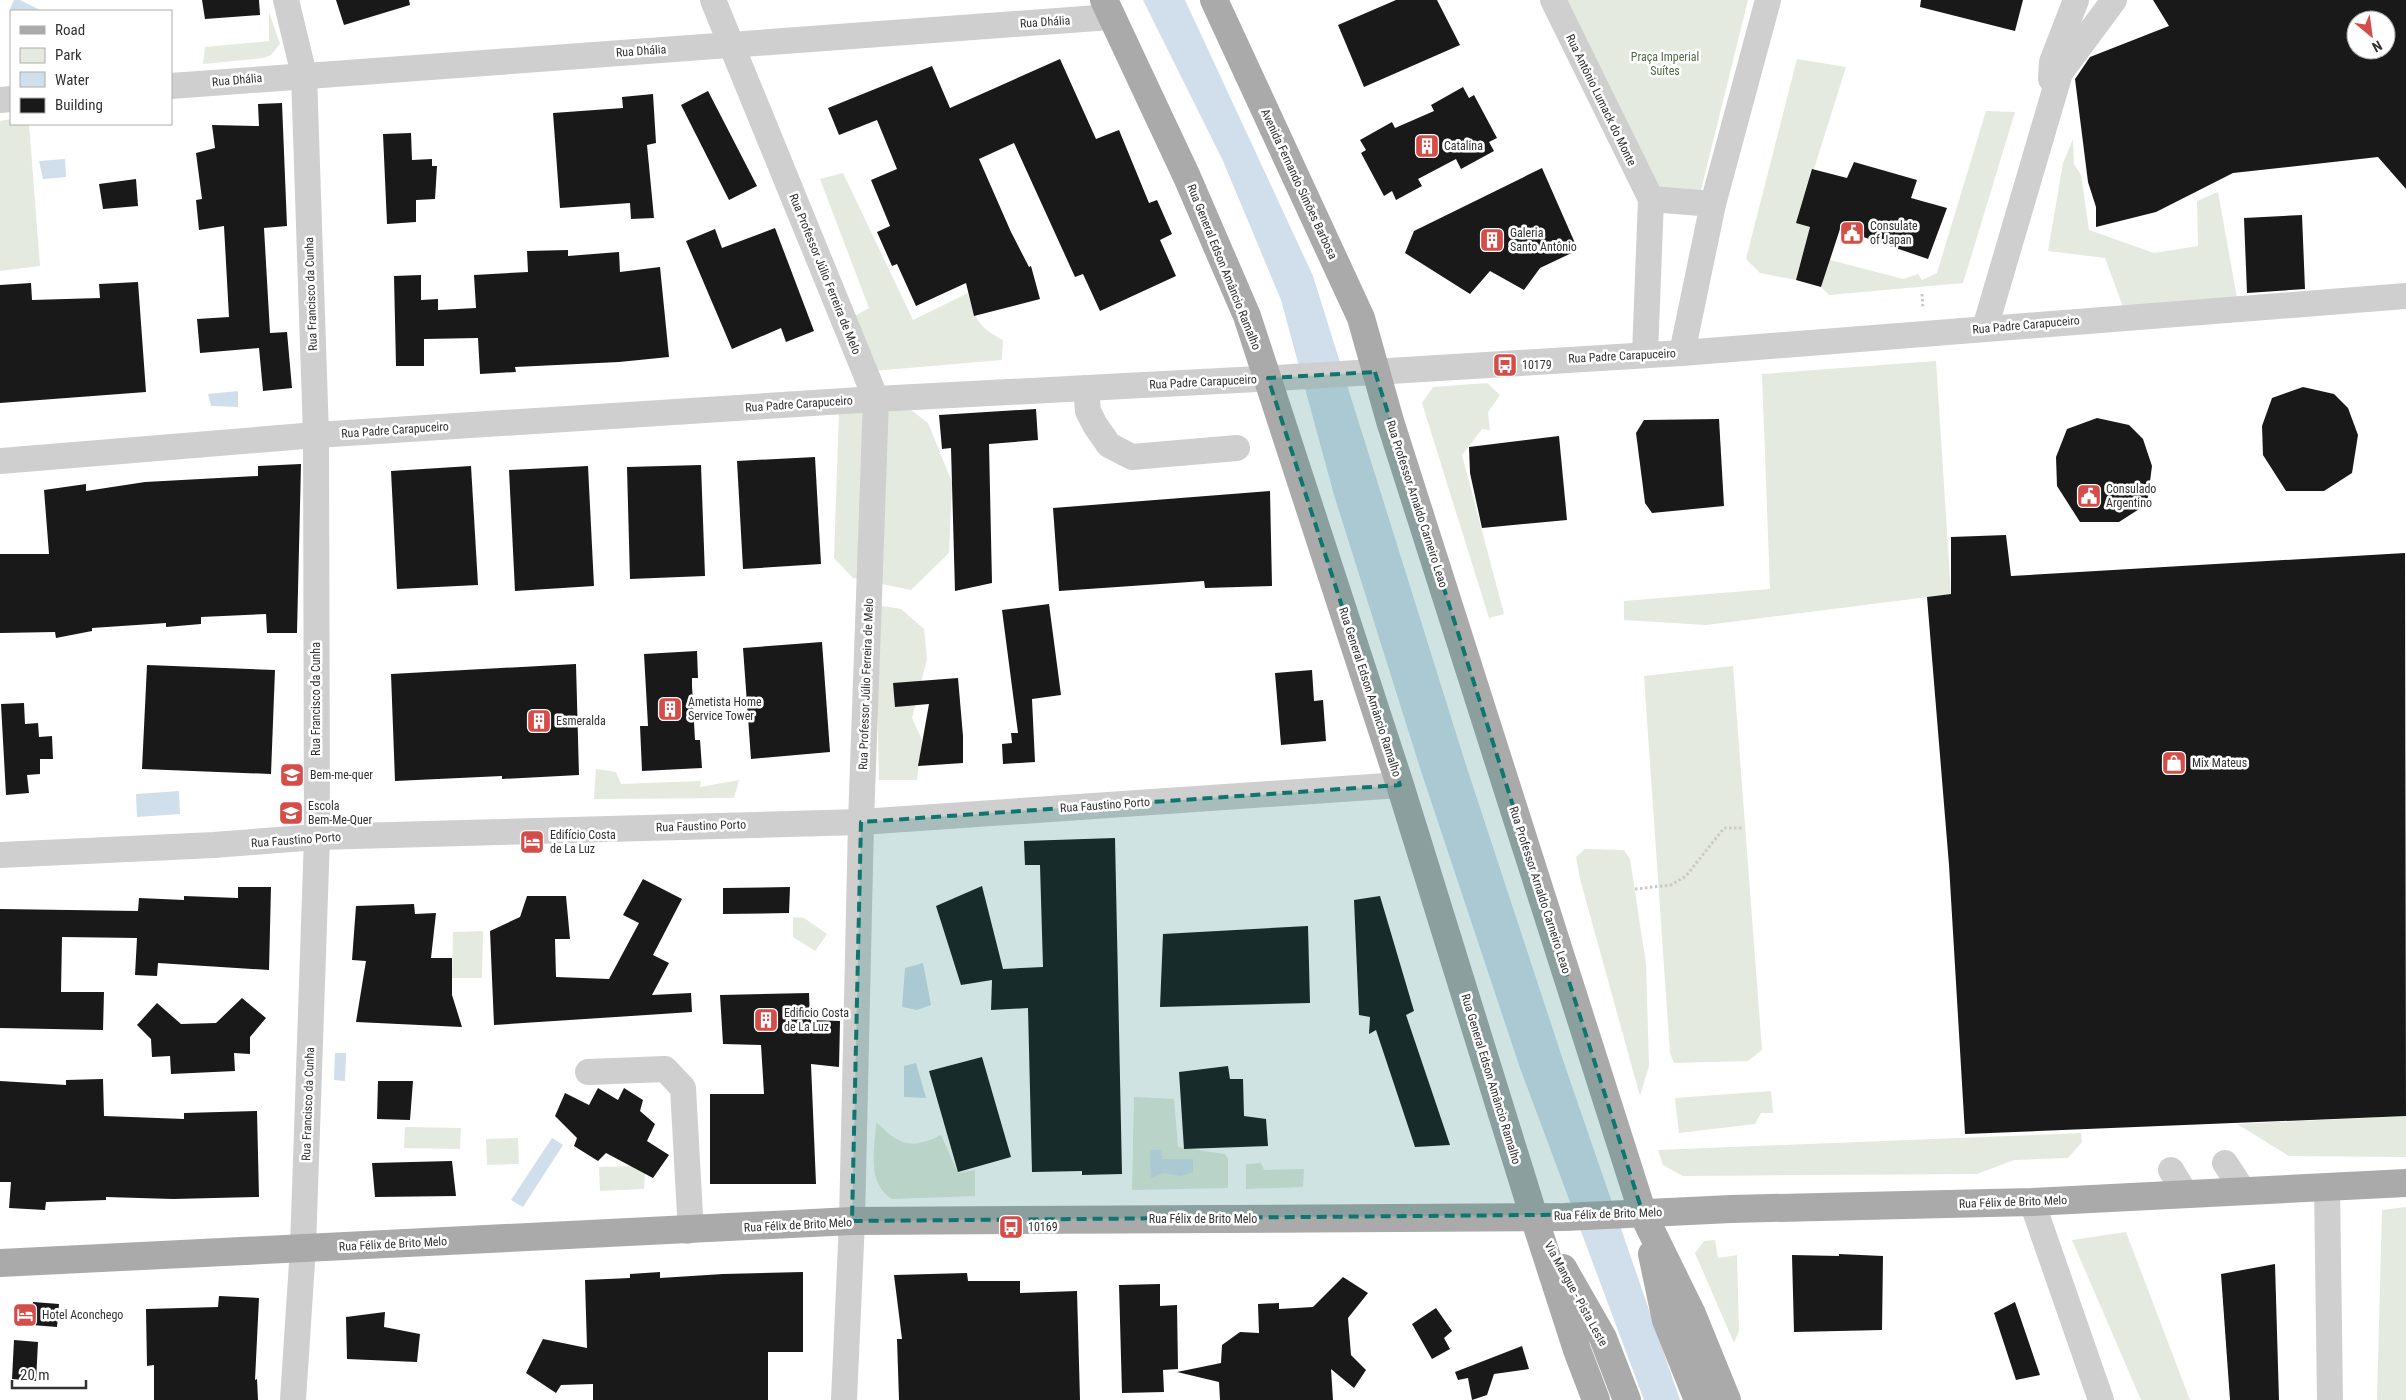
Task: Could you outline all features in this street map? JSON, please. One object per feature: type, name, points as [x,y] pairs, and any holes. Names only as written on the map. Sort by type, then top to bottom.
[{"type":"main road","name":"Avenida Fernando Simões Barbosa","points":[[1214,0],[1361,318],[1375,372]]},
{"type":"main road","name":"Rua General Edson Amâncio Ramalho","points":[[1108,8],[1187,176],[1272,378],[1534,1217],[1577,1350],[1596,1400]]},
{"type":"main road","name":"Rua Professor Arnaldo Carneiro Leao","points":[[1375,372],[1636,1214],[1692,1314],[1727,1400]]},
{"type":"main road","name":"Rua Félix de Brito Melo","points":[[0,1263],[303,1247],[328,1248],[688,1231],[852,1221],[1565,1217],[1731,1209],[2032,1202],[2186,1196],[2327,1186],[2406,1183]]},
{"type":"main road","points":[[1636,1214],[1666,1320],[1698,1400]]},
{"type":"main road","name":"Via Mangue - Pista Leste","points":[[1534,1217],[1603,1338],[1627,1400]]},
{"type":"street","name":"Rua Francisco da Cunha","points":[[286,0],[304,74],[316,435],[317,837],[303,1247],[293,1400]]},
{"type":"street","name":"Rua Professor Júlio Ferreira de Melo","points":[[713,0],[876,399],[861,822],[852,1221],[844,1400]]},
{"type":"street","name":"Rua Antônio Lumack do Monte","points":[[1552,0],[1651,199],[1645,354]]},
{"type":"street","points":[[1682,353],[1713,204],[1768,0]]},
{"type":"street","points":[[2056,67],[2053,21],[2061,0]]},
{"type":"street","points":[[1985,328],[2048,115],[2056,67],[2076,0]]},
{"type":"street","points":[[2056,67],[2100,0]]},
{"type":"street","points":[[2056,67],[2114,0]]},
{"type":"street","name":"Rua Dhália","points":[[172,86],[304,74],[731,44],[1108,8]]},
{"type":"street","points":[[1651,199],[1713,204]]},
{"type":"street","name":"Rua Padre Carapuceiro","points":[[0,461],[316,435],[876,399],[1345,374],[1682,353],[2406,296]]},
{"type":"street","points":[[1086,388],[1088,411],[1095,425],[1109,445],[1132,457],[1236,448]]},
{"type":"street","name":"Rua Faustino Porto","points":[[0,855],[214,845],[317,837],[861,822],[1400,785]]},
{"type":"street","points":[[588,1072],[665,1069],[682,1088],[690,1214],[688,1231]]},
{"type":"street","points":[[2225,1163],[2244,1192]]},
{"type":"street","points":[[2171,1170],[2186,1196]]},
{"type":"street","points":[[2327,1186],[2330,1400]]},
{"type":"street","points":[[2032,1202],[2101,1400]]},
{"type":"path","points":[[1922,294],[1923,318]]},
{"type":"path","points":[[1635,889],[1671,885],[1686,876],[1724,828],[1742,828]]},
{"type":"highlighted area","points":[[1375,372],[1643,1214],[852,1221],[861,822],[1400,785],[1268,378]]},
{"type":"green space","name":"Praça Imperial Suítes","points":[[1565,0],[1748,0],[1700,194],[1655,189]]},
{"type":"green space","points":[[269,12],[280,44],[271,55],[263,58],[203,64],[205,47],[269,41]]},
{"type":"green space","points":[[1797,59],[1846,67],[1797,223],[1810,227],[1796,280],[1760,273],[1746,259]]},
{"type":"green space","points":[[1986,111],[2015,112],[1963,283],[1829,295],[1821,287],[1830,260],[1903,279],[1918,274],[1922,280],[1937,273]]},
{"type":"green space","points":[[10,119],[10,125],[29,125],[40,266],[0,271],[0,121]]},
{"type":"green space","points":[[2073,139],[2074,164],[2081,175],[2089,230],[2154,253],[2198,246],[2197,201],[2218,192],[2237,298],[2123,307],[2105,258],[2048,251],[2063,163]]},
{"type":"green space","points":[[843,173],[913,320],[968,293],[975,316],[988,331],[1003,340],[1002,360],[873,371],[853,317],[869,308],[820,179]]},
{"type":"green space","points":[[1936,361],[1951,594],[1706,625],[1624,620],[1624,601],[1770,589],[1762,374]]},
{"type":"green space","points":[[1487,383],[1500,395],[1488,412],[1490,430],[1482,429],[1462,455],[1504,614],[1489,618],[1422,403],[1433,387]]},
{"type":"green space","points":[[906,406],[928,423],[952,482],[949,553],[911,590],[853,578],[834,558],[839,411]]},
{"type":"green space","points":[[882,606],[901,609],[924,629],[927,659],[912,718],[922,740],[917,780],[879,780],[875,613]]},
{"type":"green space","points":[[1733,666],[1762,1050],[1748,1061],[1674,1063],[1670,1053],[1644,676]]},
{"type":"green space","points":[[596,769],[616,772],[621,784],[701,781],[700,787],[739,780],[734,798],[594,799]]},
{"type":"green space","points":[[1585,849],[1624,850],[1630,859],[1646,964],[1649,1066],[1640,1096],[1580,879],[1576,857]]},
{"type":"green space","points":[[793,917],[804,918],[827,934],[815,951],[793,937]]},
{"type":"green space","points":[[483,931],[482,978],[452,978],[453,932]]},
{"type":"green space","points":[[1771,1091],[1773,1113],[1761,1113],[1755,1124],[1679,1133],[1675,1098]]},
{"type":"green space","points":[[1134,1097],[1174,1099],[1178,1147],[1225,1154],[1228,1159],[1228,1188],[1132,1190]]},
{"type":"green space","points":[[2406,1116],[2406,1157],[2289,1156],[2237,1124]]},
{"type":"green space","points":[[876,1122],[892,1136],[906,1143],[921,1143],[941,1135],[958,1173],[975,1170],[975,1196],[892,1199],[878,1184],[875,1175]]},
{"type":"green space","points":[[405,1127],[461,1128],[460,1149],[404,1148]]},
{"type":"green space","points":[[2081,1133],[2082,1142],[2068,1158],[2014,1160],[1977,1174],[1683,1176],[1663,1165],[1658,1150]]},
{"type":"green space","points":[[518,1138],[519,1164],[487,1165],[486,1139]]},
{"type":"green space","points":[[1261,1163],[1264,1170],[1304,1169],[1303,1187],[1246,1189],[1246,1164]]},
{"type":"green space","points":[[632,1166],[645,1173],[644,1189],[600,1191],[599,1167]]},
{"type":"green space","points":[[2406,1207],[2406,1400],[2377,1400],[2382,1210]]},
{"type":"green space","points":[[2126,1232],[2190,1400],[2141,1400],[2072,1240]]},
{"type":"green space","points":[[1715,1240],[1718,1258],[1737,1255],[1739,1331],[1734,1343],[1695,1253],[1704,1241]]},
{"type":"water","points":[[14,0],[20,0],[40,10],[12,10],[10,9]]},
{"type":"water","points":[[1143,0],[1185,0],[1313,276],[1465,762],[1563,1060],[1680,1400],[1644,1400],[1520,1068],[1421,771],[1334,495],[1281,300],[1223,161]]},
{"type":"water","points":[[65,159],[66,177],[43,179],[39,161]]},
{"type":"water","points":[[238,391],[238,407],[211,406],[208,394]]},
{"type":"water","points":[[179,791],[180,814],[137,817],[136,794]]},
{"type":"water","points":[[923,963],[931,1005],[917,1010],[902,1007],[905,968]]},
{"type":"water","points":[[335,1053],[346,1053],[345,1081],[334,1080]]},
{"type":"water","points":[[916,1063],[926,1098],[904,1097],[904,1066]]},
{"type":"water","points":[[552,1138],[563,1145],[523,1207],[511,1200]]},
{"type":"water","points":[[1150,1150],[1161,1150],[1162,1159],[1193,1159],[1193,1172],[1181,1176],[1164,1173],[1151,1178]]},
{"type":"building","points":[[202,0],[259,0],[260,15],[205,19]]},
{"type":"building","points":[[336,0],[409,0],[410,5],[344,25]]},
{"type":"building","points":[[1396,0],[1437,0],[1460,45],[1364,87],[1338,25]]},
{"type":"building","points":[[1921,0],[2023,0],[2015,31],[1920,7]]},
{"type":"building","points":[[2153,0],[2406,0],[2406,189],[2378,157],[2233,173],[2156,212],[2096,227],[2096,207],[2088,182],[2075,79],[2090,57],[2169,26]]},
{"type":"building","points":[[1060,59],[1096,139],[1119,130],[1149,203],[1157,200],[1172,234],[1160,240],[1176,276],[1100,311],[1083,274],[1075,277],[1014,143],[979,159],[1011,232],[1029,267],[1031,266],[1040,299],[974,316],[966,283],[916,306],[897,264],[892,266],[877,232],[890,226],[871,180],[897,169],[877,120],[839,135],[828,108],[932,66],[950,108]]},
{"type":"building","name":"Catalina","points":[[1463,87],[1469,98],[1474,95],[1497,138],[1489,142],[1494,151],[1461,169],[1456,159],[1418,179],[1422,186],[1396,200],[1392,191],[1384,196],[1361,153],[1366,150],[1360,140],[1392,122],[1395,128],[1434,111],[1431,105]]},
{"type":"building","points":[[708,91],[757,186],[729,200],[681,105]]},
{"type":"building","points":[[653,94],[656,143],[647,145],[654,218],[631,219],[630,203],[560,208],[553,113],[623,108],[622,97]]},
{"type":"building","points":[[282,103],[287,226],[264,228],[270,333],[287,332],[292,388],[263,391],[259,348],[200,353],[197,319],[229,317],[224,226],[199,230],[196,200],[202,199],[196,153],[215,148],[212,125],[259,126],[258,104]]},
{"type":"building","points":[[411,133],[412,160],[432,159],[432,166],[437,166],[435,199],[416,200],[416,222],[387,224],[383,134]]},
{"type":"building","points":[[1854,162],[1917,180],[1911,198],[1947,208],[1928,259],[1840,229],[1821,287],[1796,280],[1810,227],[1796,223],[1812,169],[1847,178]]},
{"type":"building","name":"Galeria Santo Antônio","points":[[1542,168],[1578,250],[1540,268],[1524,290],[1490,271],[1470,294],[1405,253],[1414,231]]},
{"type":"building","points":[[136,179],[138,206],[103,209],[99,184]]},
{"type":"building","points":[[2302,215],[2305,289],[2247,293],[2244,218]]},
{"type":"building","points":[[775,228],[814,331],[786,342],[781,328],[732,349],[686,241],[715,229],[722,248]]},
{"type":"building","points":[[568,250],[568,256],[619,252],[620,272],[660,267],[669,357],[619,362],[515,367],[516,372],[480,374],[478,338],[424,339],[424,366],[396,366],[394,276],[421,275],[421,300],[438,299],[438,310],[476,308],[474,275],[528,272],[527,251]]},
{"type":"building","points":[[138,282],[146,392],[0,403],[0,285],[31,283],[32,300],[100,298],[99,284]]},
{"type":"building","points":[[2303,387],[2334,394],[2348,408],[2358,435],[2352,473],[2324,491],[2286,491],[2263,455],[2262,426],[2272,398]]},
{"type":"building","points":[[1036,409],[1038,440],[989,444],[992,583],[955,591],[951,448],[942,449],[939,415]]},
{"type":"building","points":[[2097,418],[2129,425],[2143,439],[2152,466],[2147,504],[2119,522],[2080,522],[2057,486],[2056,457],[2067,429]]},
{"type":"building","points":[[1719,419],[1724,506],[1652,513],[1645,503],[1636,433],[1644,420]]},
{"type":"building","points":[[1559,436],[1567,520],[1482,528],[1470,473],[1469,447]]},
{"type":"building","points":[[815,457],[821,564],[743,569],[737,461]]},
{"type":"building","points":[[301,464],[297,633],[267,633],[266,614],[201,617],[201,624],[166,627],[166,623],[92,628],[92,631],[56,638],[55,632],[0,633],[0,554],[49,554],[44,490],[86,484],[86,491],[145,482],[258,476],[258,466]]},
{"type":"building","points":[[701,465],[705,576],[630,579],[627,467]]},
{"type":"building","points":[[471,466],[478,585],[397,589],[391,471]]},
{"type":"building","points":[[588,466],[594,586],[515,591],[509,470]]},
{"type":"building","points":[[1270,491],[1272,586],[1205,588],[1204,581],[1059,591],[1053,508]]},
{"type":"building","name":"Mix Mateus","points":[[2006,535],[2011,576],[2405,553],[2406,1116],[1965,1134],[1949,865],[1927,597],[1951,594],[1951,537]]},
{"type":"building","points":[[1049,604],[1061,695],[1032,699],[1035,762],[1003,764],[1002,744],[1012,743],[1011,733],[1018,733],[1002,610]]},
{"type":"building","points":[[822,642],[830,752],[751,759],[743,648]]},
{"type":"building","name":"Ametista Home Service Tower","points":[[697,651],[698,678],[692,678],[692,686],[695,740],[700,740],[702,768],[642,771],[640,726],[648,726],[644,654]]},
{"type":"building","points":[[576,664],[579,775],[502,779],[502,776],[395,781],[391,674]]},
{"type":"building","points":[[147,665],[275,670],[271,774],[142,769]]},
{"type":"building","points":[[1312,670],[1314,701],[1323,700],[1326,741],[1281,745],[1275,673]]},
{"type":"building","points":[[958,678],[963,736],[963,763],[918,766],[929,704],[895,707],[893,683]]},
{"type":"building","points":[[24,703],[25,724],[38,723],[39,737],[52,736],[53,759],[40,759],[40,774],[27,775],[29,793],[6,795],[1,704]]},
{"type":"building","points":[[1115,838],[1122,1174],[1082,1175],[1082,1171],[1032,1172],[1028,1008],[991,1010],[992,980],[961,985],[936,906],[982,886],[1003,969],[1043,967],[1040,865],[1025,865],[1024,841]]},
{"type":"building","points":[[643,879],[682,899],[653,955],[669,963],[652,995],[691,993],[692,1012],[494,1025],[490,931],[520,917],[527,896],[566,896],[570,939],[555,939],[556,977],[609,979],[639,923],[623,915]]},
{"type":"building","points":[[238,887],[271,887],[269,970],[158,963],[157,976],[135,975],[137,938],[62,937],[61,992],[104,992],[103,1030],[0,1028],[0,909],[138,911],[139,898],[184,900],[184,896],[238,898]]},
{"type":"building","points":[[790,887],[789,913],[723,914],[723,888]]},
{"type":"building","points":[[1380,896],[1414,1011],[1406,1015],[1450,1145],[1415,1147],[1376,1030],[1369,1034],[1370,1017],[1359,1015],[1354,900]]},
{"type":"building","points":[[414,904],[415,914],[436,913],[431,958],[452,958],[452,995],[462,1027],[356,1022],[366,961],[352,960],[356,906]]},
{"type":"building","points":[[1308,926],[1310,1003],[1160,1007],[1163,934]]},
{"type":"building","points":[[809,993],[810,1020],[840,1021],[839,1067],[811,1064],[816,1184],[710,1184],[710,1094],[764,1094],[761,1045],[723,1044],[720,995]]},
{"type":"building","points":[[242,998],[266,1018],[250,1037],[250,1054],[234,1053],[235,1071],[171,1074],[170,1056],[152,1057],[151,1039],[137,1025],[157,1003],[181,1024],[216,1023]]},
{"type":"building","points":[[982,1057],[1011,1157],[958,1172],[929,1071]]},
{"type":"building","points":[[1228,1066],[1230,1079],[1243,1079],[1244,1116],[1266,1119],[1268,1146],[1184,1149],[1179,1072]]},
{"type":"building","points":[[103,1079],[104,1116],[184,1119],[184,1113],[257,1111],[259,1197],[173,1199],[106,1197],[106,1200],[46,1202],[45,1210],[9,1208],[11,1182],[0,1182],[0,1081],[66,1085],[66,1080]]},
{"type":"building","points":[[378,1081],[413,1081],[410,1120],[377,1119]]},
{"type":"building","points":[[598,1088],[618,1100],[624,1088],[643,1100],[640,1111],[655,1124],[647,1141],[669,1155],[653,1178],[606,1153],[598,1161],[574,1146],[577,1138],[555,1116],[565,1093],[589,1105]]},
{"type":"building","points":[[452,1161],[456,1196],[375,1197],[372,1163]]},
{"type":"building","points":[[1839,1254],[1883,1256],[1882,1330],[1794,1332],[1792,1255],[1839,1256]]},
{"type":"building","points":[[2275,1264],[2279,1400],[2230,1400],[2221,1274]]},
{"type":"building","points":[[660,1272],[660,1278],[803,1272],[803,1352],[768,1352],[768,1400],[593,1400],[593,1384],[561,1385],[556,1393],[526,1373],[543,1339],[587,1348],[585,1280],[630,1278],[630,1274]]},
{"type":"building","points":[[967,1273],[968,1281],[1020,1281],[1020,1293],[1077,1291],[1080,1400],[899,1400],[897,1339],[902,1339],[894,1275]]},
{"type":"building","points":[[1343,1277],[1368,1293],[1348,1318],[1351,1355],[1366,1370],[1354,1388],[1331,1369],[1333,1400],[1220,1400],[1219,1382],[1177,1372],[1221,1363],[1222,1345],[1240,1332],[1259,1333],[1258,1304],[1279,1303],[1279,1309],[1313,1307]]},
{"type":"building","points":[[1160,1284],[1160,1306],[1177,1305],[1178,1369],[1163,1370],[1164,1392],[1122,1393],[1119,1285]]},
{"type":"building","points":[[219,1296],[259,1298],[255,1380],[257,1379],[258,1400],[154,1400],[154,1365],[147,1366],[146,1309],[218,1307]]},
{"type":"building","points":[[33,1302],[59,1304],[57,1327],[32,1325]]},
{"type":"building","points":[[2015,1302],[2040,1375],[2016,1380],[1994,1313]]},
{"type":"building","points":[[1436,1308],[1452,1331],[1444,1338],[1450,1349],[1432,1359],[1412,1324]]},
{"type":"building","points":[[385,1312],[384,1327],[420,1334],[417,1362],[347,1359],[346,1317]]},
{"type":"building","points":[[14,1340],[38,1342],[36,1381],[12,1379]]},
{"type":"building","points":[[1522,1346],[1529,1369],[1494,1374],[1487,1395],[1472,1400],[1468,1378],[1458,1380],[1455,1372]]},
{"type":"place","name":"Catalina","points":[[1427,146]]},
{"type":"place","name":"Consulate of Japan","points":[[1852,233]]},
{"type":"place","name":"Galeria Santo Antônio","points":[[1492,240]]},
{"type":"place","name":"10179","points":[[1505,365]]},
{"type":"place","name":"Consulado Argentino","points":[[2089,496]]},
{"type":"place","name":"Ametista Home Service Tower","points":[[670,709]]},
{"type":"place","name":"Esmeralda","points":[[539,721]]},
{"type":"place","name":"Mix Mateus","points":[[2174,763]]},
{"type":"place","name":"Bem-me-quer","points":[[292,775]]},
{"type":"place","name":"Escola Bem-Me-Quer","points":[[291,813]]},
{"type":"place","name":"Edifício Costa de La Luz","points":[[532,842]]},
{"type":"place","name":"Edificio Costa de La Luz","points":[[766,1020]]},
{"type":"place","name":"10169","points":[[1011,1227]]},
{"type":"place","name":"Hotel Aconchego","points":[[25,1315]]}]
